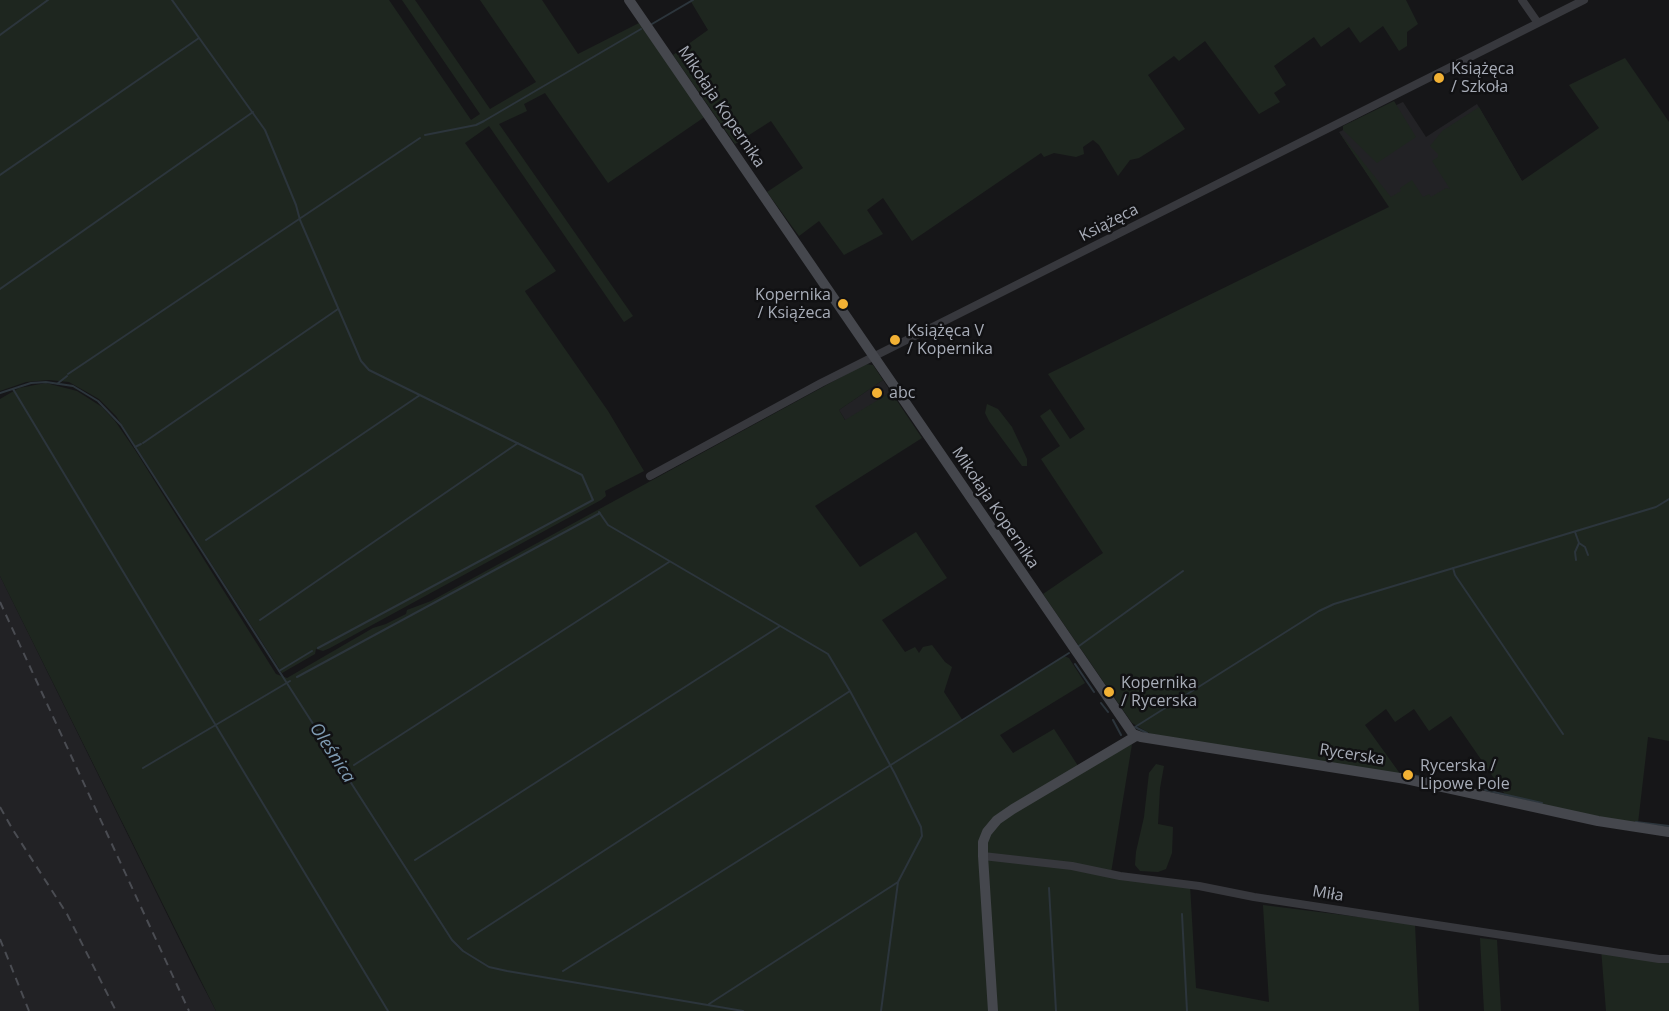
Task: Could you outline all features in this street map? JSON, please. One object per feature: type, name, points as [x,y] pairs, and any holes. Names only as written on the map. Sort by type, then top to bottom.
[{"type":"street","name":"Mikołaja Kopernika","points":[[629,0],[1121,719],[1136,736]]},
{"type":"street","points":[[1522,0],[1538,23]]},
{"type":"street","name":"Książęca","points":[[650,476],[821,383],[1584,0]]},
{"type":"street","points":[[993,1011],[983,856],[983,842],[987,832],[997,820],[1136,736]]},
{"type":"street","name":"Rycerska","points":[[1136,736],[1406,779],[1598,821],[1669,832]]},
{"type":"street","name":"Miła","points":[[983,856],[1072,866],[1254,897],[1669,959]]},
{"type":"shaded area","points":[[0,0],[389,0],[471,120],[480,114],[402,0],[415,0],[490,109],[536,82],[480,0],[542,0],[578,54],[639,23],[706,116],[608,183],[545,93],[524,104],[527,111],[499,124],[633,316],[624,322],[489,126],[465,143],[556,271],[525,291],[608,411],[644,471],[605,491],[606,496],[601,500],[330,648],[323,651],[316,649],[315,654],[282,673],[116,416],[99,399],[69,382],[49,380],[26,382],[0,391]]},
{"type":"shaded area","points":[[690,0],[1406,0],[1418,24],[1407,32],[1407,46],[1399,51],[1383,26],[1360,43],[1349,27],[1321,47],[1314,37],[1274,66],[1286,85],[1274,93],[1280,102],[1259,114],[1205,41],[1179,61],[1174,56],[1148,75],[1185,129],[1139,158],[1130,160],[1118,176],[1099,145],[1093,140],[1083,147],[1084,154],[1076,157],[1054,153],[1044,157],[1041,153],[912,241],[883,198],[867,210],[883,234],[844,255],[819,221],[799,236],[767,192],[803,168],[771,121],[735,144],[673,55],[708,30]]},
{"type":"shaded area","points":[[1625,58],[1669,122],[1669,741],[1648,737],[1638,823],[1598,817],[1507,797],[1451,716],[1429,731],[1414,709],[1395,722],[1386,709],[1365,725],[1401,775],[1154,736],[1132,723],[1043,594],[1103,553],[1041,459],[1060,446],[1040,416],[1050,409],[1070,439],[1085,429],[1048,374],[1389,207],[1339,132],[1391,197],[1412,180],[1423,197],[1429,194],[1431,197],[1446,188],[1450,189],[1432,161],[1438,157],[1438,154],[1430,146],[1442,131],[1479,107],[1522,181],[1599,128],[1569,85]]},
{"type":"shaded area","points":[[1394,101],[1416,137],[1377,163],[1343,130],[1343,126]]},
{"type":"shaded area","points":[[1403,102],[1426,137],[1477,104],[1522,181],[1421,253],[1339,132]]},
{"type":"shaded area","points":[[865,364],[873,365],[883,380],[839,410],[845,420],[891,392],[922,438],[815,506],[860,567],[916,532],[947,578],[882,620],[905,652],[915,647],[919,653],[923,647],[932,645],[945,662],[952,667],[944,692],[963,721],[1064,656],[1069,658],[1085,683],[1000,735],[1013,753],[1054,729],[1082,772],[1132,744],[1111,873],[1190,885],[1196,988],[1269,1002],[1263,905],[1415,924],[1419,1011],[216,1011],[0,576],[0,399],[19,388],[46,383],[77,391],[102,407],[135,450],[276,674],[287,678],[373,628],[406,614],[407,610],[431,601]]},
{"type":"shaded area","points":[[883,380],[891,392],[846,421],[839,410]]},
{"type":"shaded area","points":[[987,404],[998,409],[1012,427],[1027,459],[1027,466],[1022,466],[989,421],[985,413]]},
{"type":"shaded area","points":[[0,576],[195,971],[216,1011],[0,1011]]},
{"type":"shaded area","points":[[1156,764],[1164,766],[1158,824],[1173,827],[1172,853],[1166,869],[1158,872],[1140,871],[1135,865],[1136,852],[1144,817],[1149,773]]},
{"type":"shaded area","points":[[1480,938],[1497,940],[1501,1011],[1484,1011]]},
{"type":"shaded area","points":[[1601,948],[1643,955],[1669,955],[1669,1011],[1606,1011]]},
{"type":"waterway","points":[[0,35],[48,0]]},
{"type":"waterway","points":[[172,0],[265,130],[300,220],[361,361],[369,370],[582,475],[593,500]]},
{"type":"waterway","points":[[652,24],[693,0]]},
{"type":"waterway","points":[[425,135],[476,125],[641,29]]},
{"type":"waterway","points":[[0,175],[199,38]]},
{"type":"waterway","points":[[0,289],[253,112]]},
{"type":"waterway","points":[[68,374],[420,138]]},
{"type":"waterway","points":[[143,443],[338,309]]},
{"type":"waterway","points":[[57,384],[67,376]]},
{"type":"waterway","name":"Oleśnica","points":[[0,393],[31,383],[46,382],[73,386],[98,401],[121,425],[452,940],[463,951],[489,967],[507,971],[743,1011]]},
{"type":"waterway","points":[[13,389],[388,1011]]},
{"type":"waterway","points":[[206,540],[420,395]]},
{"type":"waterway","points":[[260,620],[518,443]]},
{"type":"waterway","name":"Oleśnica","points":[[135,447],[141,444]]},
{"type":"waterway","points":[[1135,727],[1319,611],[1334,604],[1656,507],[1669,499]]},
{"type":"waterway","points":[[318,648],[593,500]]},
{"type":"waterway","points":[[599,512],[608,525],[828,654],[850,691],[895,774],[921,827],[922,836],[898,882],[881,1011]]},
{"type":"waterway","points":[[297,677],[600,513]]},
{"type":"waterway","points":[[1575,532],[1579,543],[1585,547],[1588,555]]},
{"type":"waterway","points":[[1576,560],[1575,552],[1579,543]]},
{"type":"waterway","points":[[354,765],[669,562]]},
{"type":"waterway","points":[[1453,568],[1455,575],[1563,734]]},
{"type":"waterway","points":[[1079,646],[1183,571]]},
{"type":"waterway","points":[[415,860],[780,626]]},
{"type":"waterway","points":[[279,671],[312,651]]},
{"type":"waterway","points":[[563,971],[1069,653]]},
{"type":"waterway","points":[[1075,664],[1094,692]]},
{"type":"waterway","points":[[143,768],[290,681]]},
{"type":"waterway","points":[[468,939],[850,691]]},
{"type":"waterway","points":[[1101,703],[1108,712]]},
{"type":"waterway","points":[[1113,720],[1121,735]]},
{"type":"waterway","points":[[1135,727],[1147,733]]},
{"type":"waterway","points":[[1413,775],[1421,777]]},
{"type":"waterway","points":[[1427,778],[1448,783]]},
{"type":"waterway","points":[[1458,785],[1470,787]]},
{"type":"waterway","points":[[1485,790],[1542,803]]},
{"type":"waterway","points":[[1636,822],[1669,826]]},
{"type":"waterway","points":[[709,1004],[898,882]]},
{"type":"waterway","points":[[1049,888],[1056,1011]]},
{"type":"waterway","points":[[1182,914],[1187,1011]]},
{"type":"railway","points":[[0,602],[189,1011]]},
{"type":"railway","points":[[0,807],[67,914],[116,1011]]},
{"type":"railway","points":[[0,939],[29,1011]]},
{"type":"place","name":"Książęca / Szkoła","points":[[1439,78]]},
{"type":"place","name":"Kopernika / Książeca","points":[[843,304]]},
{"type":"place","name":"Książęca V / Kopernika","points":[[895,340]]},
{"type":"place","name":"abc","points":[[877,393]]},
{"type":"place","name":"Kopernika / Rycerska","points":[[1109,692]]},
{"type":"place","name":"Rycerska / Lipowe Pole","points":[[1408,775]]}]
